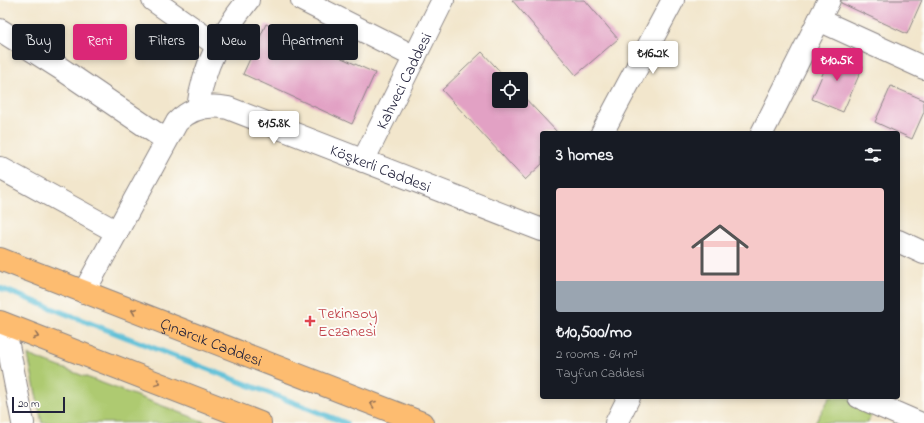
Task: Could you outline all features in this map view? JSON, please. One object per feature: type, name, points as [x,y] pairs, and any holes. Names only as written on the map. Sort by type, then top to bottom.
[{"type":"main road","name":"Çınarcık Caddesi","points":[[0,259],[422,423]]},
{"type":"main road","points":[[2,323],[260,423]]},
{"type":"street","points":[[153,0],[207,38]]},
{"type":"street","points":[[230,24],[248,0]]},
{"type":"street","points":[[302,0],[415,57]]},
{"type":"street","name":"Kahveci Caddesi","points":[[363,161],[443,0]]},
{"type":"street","points":[[603,131],[673,0]]},
{"type":"street","points":[[763,131],[829,0]]},
{"type":"street","points":[[819,20],[924,68]]},
{"type":"street","points":[[0,30],[60,68],[166,140]]},
{"type":"street","points":[[198,108],[200,89],[205,72],[211,60]]},
{"type":"street","name":"Köşkerli Caddesi","points":[[84,292],[176,122],[183,116],[198,108],[218,106],[228,108],[540,229]]},
{"type":"street","points":[[0,168],[117,232]]},
{"type":"street","points":[[900,242],[924,253]]},
{"type":"street","points":[[2,323],[23,423]]},
{"type":"street","points":[[616,423],[628,399]]},
{"type":"street","points":[[864,399],[919,423]]},
{"type":"green space","points":[[28,355],[208,423],[42,423]]},
{"type":"green space","points":[[829,399],[850,399],[873,409],[868,423],[815,423]]},
{"type":"building","points":[[512,0],[585,0],[618,39],[576,75]]},
{"type":"building","points":[[841,0],[922,0],[907,34],[841,3]]},
{"type":"building","points":[[266,24],[268,25],[268,60],[346,60],[375,73],[352,124],[243,74],[249,60],[260,60],[260,37]]},
{"type":"building","points":[[482,52],[501,72],[492,72],[492,108],[528,108],[528,101],[556,131],[540,131],[540,166],[525,180],[442,90]]},
{"type":"building","points":[[832,52],[863,66],[843,112],[812,99]]},
{"type":"building","points":[[891,86],[924,100],[924,112],[912,139],[900,133],[900,131],[895,131],[875,122]]},
{"type":"waterway","points":[[0,288],[346,423]]},
{"type":"place","name":"Tekinsoy Eczanesi","points":[[310,321]]}]
